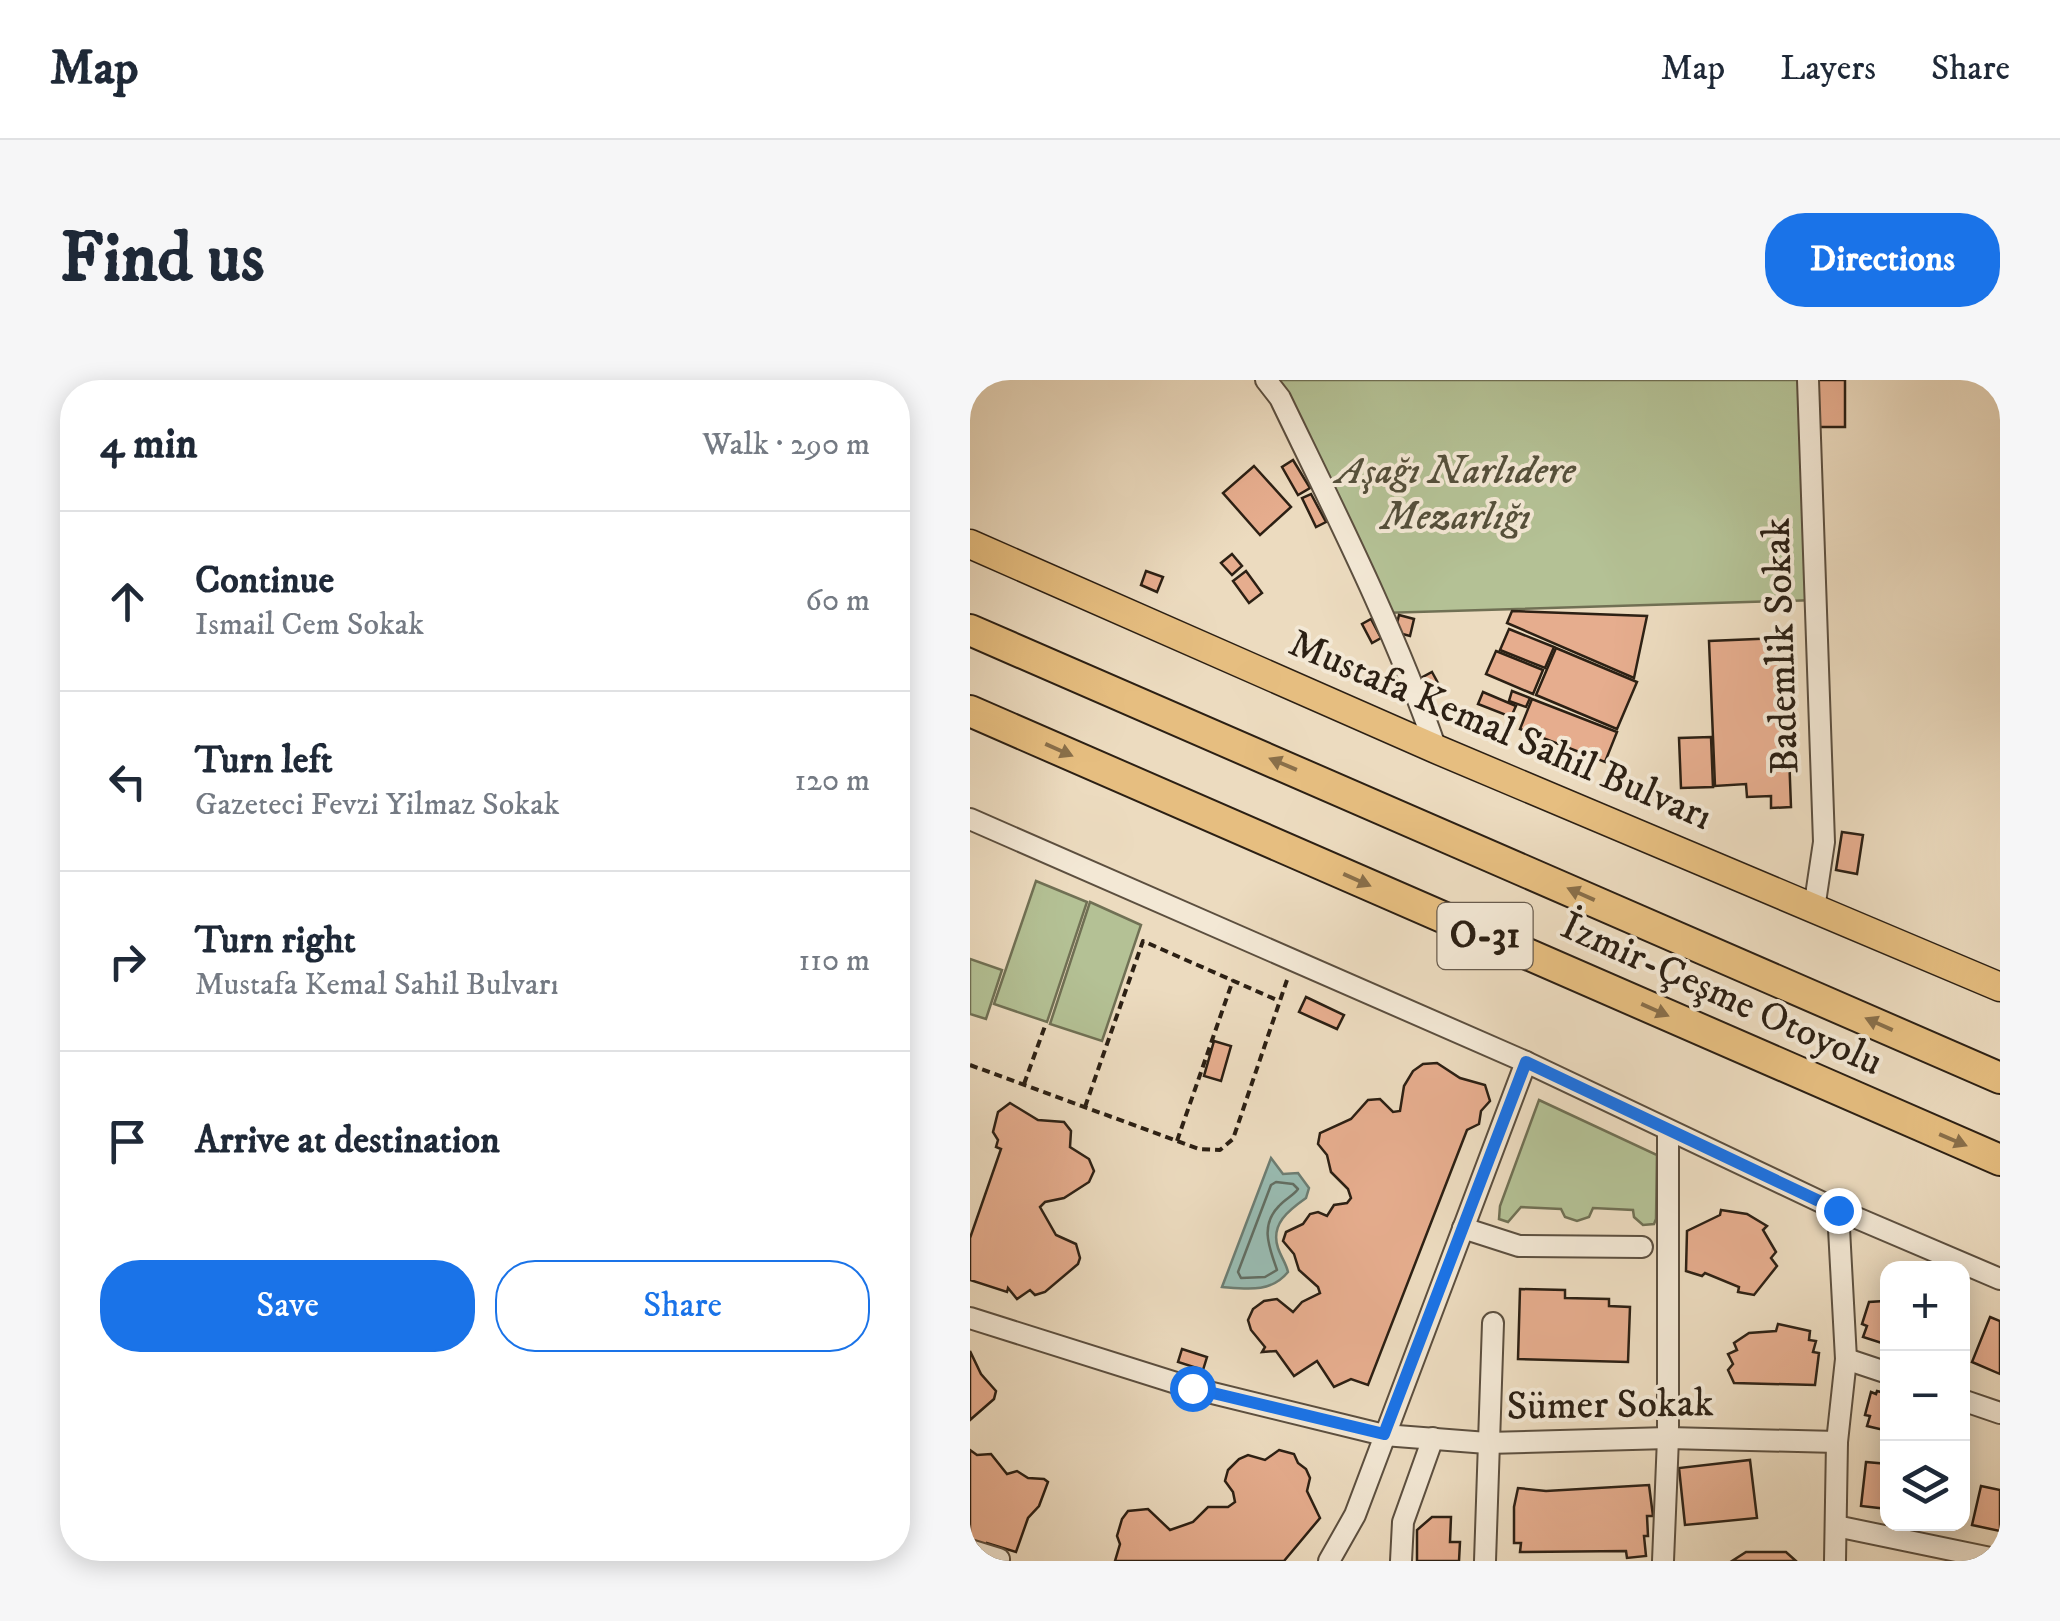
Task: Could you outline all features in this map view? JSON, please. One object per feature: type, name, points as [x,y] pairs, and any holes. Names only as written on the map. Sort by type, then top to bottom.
[{"type":"highway","name":"İzmir-Çeşme Otoyolu","points":[[970,630],[2000,1078]]},
{"type":"highway","name":"İzmir-Çeşme Otoyolu","points":[[970,711],[2000,1160]]},
{"type":"main road","name":"Mustafa Kemal Sahil Bulvarı","points":[[970,544],[1436,750],[2000,987]]},
{"type":"street","points":[[1266,380],[1280,398],[1358,558],[1411,677],[1436,750]]},
{"type":"street","name":"Bademlik Sokak","points":[[1808,380],[1824,842],[1814,909]]},
{"type":"street","points":[[970,819],[1526,1062],[1838,1210],[2000,1279]]},
{"type":"street","points":[[1329,1561],[1354,1514],[1526,1062]]},
{"type":"street","points":[[1663,1561],[1668,1438],[1668,1132]]},
{"type":"street","points":[[1835,1561],[1837,1442],[1846,1359],[1838,1210]]},
{"type":"street","points":[[1463,1228],[1520,1246],[1642,1247]]},
{"type":"street","name":"Sümer Sokak","points":[[970,1318],[1192,1388],[1384,1434],[1488,1443],[1668,1438],[1837,1442]]},
{"type":"street","points":[[1485,1561],[1493,1323]]},
{"type":"street","points":[[1846,1359],[1880,1371]]},
{"type":"street","points":[[1970,1403],[2000,1413]]},
{"type":"street","points":[[1401,1561],[1404,1522],[1433,1438]]},
{"type":"street","points":[[1836,1526],[1935,1554],[2000,1560]]},
{"type":"street","points":[[970,1550],[999,1559]]},
{"type":"path","points":[[1085,1107],[1143,940],[1280,1001]]},
{"type":"path","points":[[970,1066],[1198,1149],[1220,1150],[1233,1139],[1293,960]]},
{"type":"path","points":[[1177,1141],[1233,980]]},
{"type":"path","points":[[1024,1084],[1045,1026]]},
{"type":"green space","name":"Aşağı Narlıdere Mezarlığı","points":[[1266,380],[1808,380],[1816,600],[1382,613]]},
{"type":"green space","points":[[1036,881],[1087,902],[1047,1022],[994,1004]]},
{"type":"green space","points":[[1090,902],[1141,925],[1102,1041],[1050,1024]]},
{"type":"green space","points":[[970,959],[1002,970],[986,1019],[970,1014]]},
{"type":"green space","points":[[1539,1100],[1657,1155],[1654,1224],[1643,1225],[1634,1217],[1633,1210],[1593,1208],[1589,1217],[1577,1221],[1565,1217],[1561,1209],[1521,1207],[1508,1222],[1499,1219],[1500,1206]]},
{"type":"water","points":[[1271,1158],[1283,1174],[1298,1173],[1309,1188],[1306,1198],[1288,1213],[1277,1232],[1278,1248],[1288,1272],[1266,1287],[1222,1287]]},
{"type":"building","points":[[1817,380],[1845,380],[1845,427],[1817,427]]},
{"type":"building","points":[[1293,460],[1310,488],[1298,495],[1282,467]]},
{"type":"building","points":[[1254,466],[1291,507],[1260,535],[1223,493]]},
{"type":"building","points":[[1311,494],[1326,522],[1316,527],[1302,498]]},
{"type":"building","points":[[1232,554],[1242,566],[1232,575],[1221,563]]},
{"type":"building","points":[[1146,571],[1163,577],[1157,592],[1141,585]]},
{"type":"building","points":[[1246,571],[1262,593],[1249,603],[1233,581]]},
{"type":"building","points":[[1512,611],[1647,616],[1634,678],[1507,623]]},
{"type":"building","points":[[1399,615],[1414,619],[1410,636],[1395,632]]},
{"type":"building","points":[[1371,619],[1381,638],[1372,643],[1362,624]]},
{"type":"building","points":[[1509,629],[1554,647],[1545,668],[1500,650]]},
{"type":"building","points":[[1780,638],[1791,807],[1771,808],[1771,796],[1747,797],[1746,784],[1715,786],[1709,641]]},
{"type":"building","points":[[1556,648],[1637,682],[1617,729],[1536,695]]},
{"type":"building","points":[[1496,651],[1543,670],[1533,694],[1486,674]]},
{"type":"building","points":[[1432,672],[1438,683],[1426,690],[1419,679]]},
{"type":"building","points":[[1512,691],[1530,698],[1526,707],[1509,701]]},
{"type":"building","points":[[1483,692],[1516,706],[1511,717],[1478,704]]},
{"type":"building","points":[[1532,699],[1617,732],[1605,762],[1520,729]]},
{"type":"building","points":[[1711,737],[1713,787],[1681,788],[1679,738]]},
{"type":"building","points":[[1842,832],[1863,835],[1857,874],[1836,870]]},
{"type":"building","points":[[1306,997],[1344,1015],[1337,1029],[1299,1012]]},
{"type":"building","points":[[1214,1041],[1231,1046],[1221,1081],[1204,1076]]},
{"type":"building","points":[[1437,1063],[1460,1078],[1485,1085],[1490,1101],[1481,1111],[1479,1124],[1467,1130],[1368,1385],[1351,1379],[1334,1387],[1317,1361],[1294,1376],[1276,1351],[1262,1352],[1265,1347],[1248,1320],[1253,1309],[1264,1301],[1277,1299],[1293,1312],[1320,1293],[1299,1270],[1294,1254],[1283,1241],[1286,1232],[1303,1224],[1310,1214],[1327,1216],[1334,1205],[1347,1203],[1351,1198],[1348,1189],[1331,1172],[1327,1155],[1318,1144],[1320,1133],[1351,1119],[1368,1100],[1380,1099],[1393,1112],[1400,1111],[1404,1086],[1413,1071],[1423,1064]]},
{"type":"building","points":[[1010,1103],[1038,1120],[1064,1122],[1071,1131],[1070,1147],[1089,1159],[1094,1171],[1089,1182],[1040,1207],[1056,1235],[1076,1244],[1078,1264],[1045,1292],[1035,1295],[1030,1290],[1017,1299],[1008,1288],[1007,1292],[970,1280],[970,1238],[1001,1149],[996,1147],[998,1140],[993,1132],[998,1112]]},
{"type":"building","points":[[1721,1210],[1747,1214],[1767,1226],[1763,1230],[1776,1252],[1771,1258],[1777,1266],[1754,1295],[1738,1292],[1739,1287],[1705,1273],[1702,1276],[1686,1271],[1687,1231],[1720,1215]]},
{"type":"building","points":[[1520,1289],[1565,1290],[1565,1298],[1609,1299],[1609,1306],[1630,1307],[1628,1362],[1518,1359]]},
{"type":"building","points":[[1880,1301],[1880,1342],[1863,1337],[1867,1326],[1862,1324],[1869,1302]]},
{"type":"building","points":[[1990,1317],[2000,1321],[2000,1374],[1972,1362]]},
{"type":"building","points":[[1778,1324],[1810,1331],[1809,1340],[1816,1341],[1813,1352],[1819,1353],[1815,1385],[1734,1383],[1728,1370],[1733,1364],[1728,1354],[1737,1350],[1734,1343],[1749,1333],[1776,1331]]},
{"type":"building","points":[[1182,1349],[1207,1357],[1203,1370],[1178,1362]]},
{"type":"building","points":[[970,1351],[981,1374],[996,1391],[994,1399],[970,1420]]},
{"type":"building","points":[[1871,1392],[1880,1392],[1880,1429],[1867,1426],[1870,1416],[1865,1415]]},
{"type":"building","points":[[970,1450],[977,1455],[991,1454],[1007,1474],[1017,1471],[1048,1482],[1039,1506],[1028,1518],[1016,1552],[970,1542]]},
{"type":"building","points":[[1279,1450],[1294,1454],[1306,1469],[1310,1478],[1307,1491],[1320,1518],[1284,1561],[1115,1561],[1120,1544],[1117,1536],[1128,1511],[1148,1509],[1170,1530],[1193,1522],[1208,1507],[1228,1507],[1235,1502],[1225,1481],[1228,1470],[1239,1459],[1248,1455],[1265,1460]]},
{"type":"building","points":[[1750,1460],[1757,1518],[1685,1525],[1679,1468]]},
{"type":"building","points":[[1866,1462],[1880,1463],[1880,1508],[1861,1506]]},
{"type":"building","points":[[1649,1485],[1653,1516],[1647,1516],[1646,1556],[1627,1558],[1626,1551],[1520,1552],[1521,1543],[1514,1543],[1518,1488],[1546,1491]]},
{"type":"building","points":[[1981,1486],[2000,1490],[2000,1531],[1972,1525]]},
{"type":"building","points":[[1432,1517],[1451,1517],[1450,1542],[1460,1542],[1459,1561],[1417,1561],[1417,1530]]},
{"type":"building","points":[[1746,1552],[1786,1552],[1796,1561],[1732,1561]]},
{"type":"route","points":[[1192,1388],[1384,1434],[1526,1062],[1838,1210]]}]
